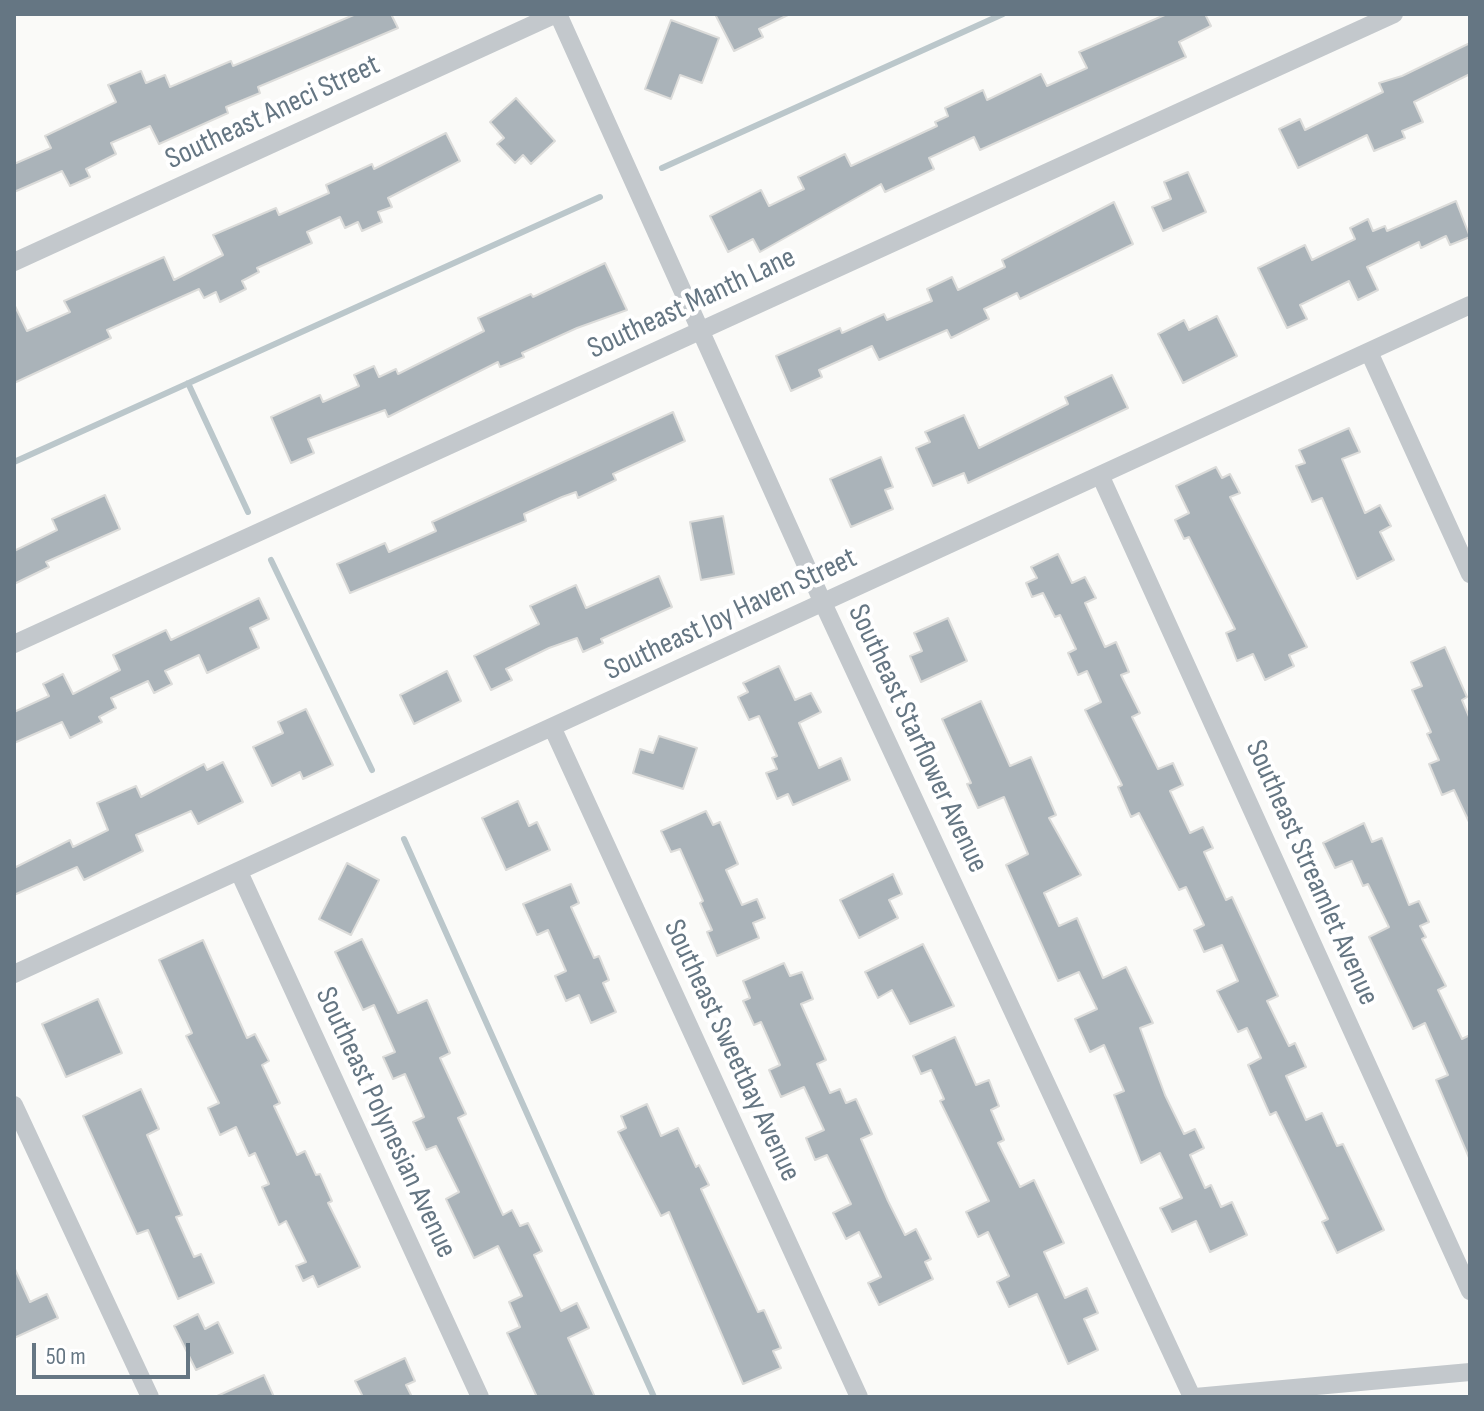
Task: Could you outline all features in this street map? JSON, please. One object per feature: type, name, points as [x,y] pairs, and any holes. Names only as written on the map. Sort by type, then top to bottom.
[{"type":"street","name":"Southeast Aneci Street","points":[[14,262],[557,14]]},
{"type":"street","name":"Southeast Starflower Avenue","points":[[557,14],[703,329],[823,603],[1194,1397]]},
{"type":"street","name":"Southeast Manth Lane","points":[[14,644],[1394,14]]},
{"type":"street","name":"Southeast Joy Haven Street","points":[[14,974],[553,729],[1470,305]]},
{"type":"street","points":[[1369,352],[1470,574]]},
{"type":"street","name":"Southeast Streamlet Avenue","points":[[1101,477],[1470,1291]]},
{"type":"street","name":"Southeast Sweetbay Avenue","points":[[553,729],[859,1397]]},
{"type":"street","name":"Southeast Polynesian Avenue","points":[[239,872],[480,1397]]},
{"type":"street","points":[[14,1105],[150,1397]]},
{"type":"street","points":[[1194,1397],[1470,1372]]},
{"type":"building","points":[[356,14],[391,14],[398,28],[258,87],[260,93],[226,107],[228,113],[159,144],[150,126],[111,143],[116,154],[86,169],[90,177],[70,186],[62,171],[14,192],[14,164],[51,148],[45,136],[116,102],[108,85],[141,71],[146,83],[165,75],[170,87],[231,61],[233,66]]},
{"type":"building","points":[[715,14],[790,14],[759,29],[763,37],[734,51]]},
{"type":"building","points":[[1167,14],[1205,14],[1211,26],[1179,42],[1186,57],[980,150],[974,137],[929,158],[934,169],[885,192],[881,184],[760,252],[753,239],[728,252],[710,216],[761,190],[769,206],[804,189],[798,177],[845,154],[851,166],[937,126],[935,122],[948,116],[945,108],[983,90],[987,100],[1041,74],[1047,86],[1087,68],[1079,52]]},
{"type":"building","points":[[671,20],[719,38],[702,83],[680,75],[671,99],[645,89]]},
{"type":"building","points":[[1470,43],[1470,74],[1414,102],[1423,122],[1402,131],[1405,138],[1374,151],[1367,135],[1298,168],[1279,129],[1300,119],[1305,130],[1383,92],[1379,83],[1402,76]]},
{"type":"building","points":[[516,98],[555,141],[531,164],[523,155],[515,163],[497,144],[504,138],[490,122]]},
{"type":"building","points":[[446,133],[460,161],[388,198],[392,207],[378,212],[382,222],[362,231],[358,222],[345,228],[340,217],[307,232],[312,243],[257,268],[259,272],[242,281],[246,289],[220,302],[216,292],[204,298],[199,289],[107,330],[111,338],[14,383],[14,304],[27,331],[70,312],[64,301],[164,257],[174,280],[223,255],[213,235],[276,208],[279,215],[329,193],[326,185],[372,164],[374,169]]},
{"type":"building","points":[[1188,172],[1206,212],[1163,231],[1152,207],[1171,199],[1164,182]]},
{"type":"building","points":[[1456,201],[1470,237],[1450,245],[1446,236],[1421,248],[1419,242],[1367,267],[1378,290],[1358,300],[1349,281],[1300,305],[1307,319],[1287,328],[1258,268],[1305,245],[1312,260],[1355,239],[1350,228],[1368,219],[1373,231],[1385,226],[1387,231]]},
{"type":"building","points":[[1114,202],[1133,244],[1020,299],[1017,293],[984,309],[989,319],[951,338],[947,330],[879,360],[872,346],[819,370],[822,377],[791,391],[776,356],[840,328],[842,333],[884,314],[887,320],[932,301],[927,289],[952,277],[958,290],[1005,267],[1002,260]]},
{"type":"building","points":[[605,263],[627,310],[577,328],[522,353],[524,357],[500,367],[498,362],[388,417],[385,410],[308,439],[314,453],[291,463],[271,417],[320,395],[323,402],[359,386],[354,375],[374,366],[379,377],[396,369],[398,374],[484,331],[478,318],[531,294],[533,297]]},
{"type":"building","points":[[1217,316],[1237,356],[1183,383],[1158,334],[1184,320],[1189,330]]},
{"type":"building","points":[[1112,375],[1128,408],[968,483],[964,473],[933,486],[916,448],[930,442],[925,432],[964,415],[979,448],[1068,404],[1065,397]]},
{"type":"building","points":[[673,412],[685,441],[613,474],[616,480],[578,498],[576,492],[562,497],[524,514],[526,521],[350,593],[337,564],[385,543],[389,552],[436,531],[432,522]]},
{"type":"building","points":[[1349,428],[1360,452],[1342,459],[1365,513],[1380,505],[1391,526],[1380,532],[1394,560],[1357,579],[1322,498],[1312,502],[1296,466],[1305,463],[1299,450]]},
{"type":"building","points":[[881,457],[893,487],[885,490],[893,509],[851,527],[830,479]]},
{"type":"building","points":[[1216,467],[1222,478],[1230,474],[1240,493],[1230,497],[1307,647],[1289,655],[1294,666],[1265,680],[1253,654],[1237,661],[1226,633],[1235,629],[1189,537],[1184,539],[1175,520],[1189,513],[1176,486]]},
{"type":"building","points":[[105,495],[120,529],[46,562],[49,567],[14,584],[14,551],[57,530],[52,519]]},
{"type":"building","points":[[723,516],[734,574],[701,580],[690,522]]},
{"type":"building","points":[[1058,554],[1072,583],[1085,577],[1096,598],[1085,603],[1105,647],[1116,642],[1129,672],[1121,675],[1140,713],[1132,717],[1158,769],[1173,763],[1183,785],[1170,791],[1190,833],[1203,827],[1213,848],[1204,852],[1226,900],[1232,897],[1278,996],[1267,1001],[1289,1046],[1295,1043],[1306,1067],[1286,1076],[1306,1120],[1322,1113],[1337,1146],[1343,1144],[1384,1230],[1337,1253],[1322,1222],[1328,1219],[1276,1112],[1270,1115],[1248,1065],[1261,1058],[1247,1028],[1238,1032],[1217,991],[1238,981],[1222,945],[1204,952],[1194,930],[1204,925],[1186,887],[1179,890],[1139,813],[1131,817],[1118,787],[1122,785],[1085,710],[1101,702],[1087,671],[1078,675],[1068,653],[1076,649],[1060,615],[1055,617],[1043,593],[1032,597],[1026,583],[1037,578],[1031,567]]},
{"type":"building","points":[[659,576],[672,607],[601,639],[603,643],[583,652],[577,638],[549,648],[506,669],[512,680],[491,690],[474,656],[539,624],[530,606],[576,585],[586,608]]},
{"type":"building","points":[[259,598],[269,619],[250,628],[259,648],[207,673],[199,655],[165,671],[172,684],[154,693],[148,681],[111,698],[116,708],[99,717],[102,722],[70,738],[62,722],[14,743],[14,712],[49,696],[43,684],[63,674],[73,694],[120,670],[113,655],[166,630],[171,640]]},
{"type":"building","points":[[948,618],[967,661],[921,682],[910,656],[922,651],[914,633]]},
{"type":"building","points":[[1445,647],[1467,697],[1462,700],[1470,719],[1470,824],[1454,790],[1442,795],[1429,764],[1439,760],[1427,734],[1431,732],[1412,690],[1422,686],[1411,662]]},
{"type":"building","points":[[779,666],[795,700],[811,693],[821,712],[799,723],[819,768],[841,758],[850,780],[793,805],[788,794],[777,799],[766,773],[777,769],[772,758],[777,756],[759,716],[749,720],[738,697],[748,692],[743,683]]},
{"type":"building","points":[[447,671],[461,701],[414,724],[400,695]]},
{"type":"building","points":[[981,701],[1010,766],[1031,757],[1056,815],[1049,818],[1081,875],[1044,893],[1059,926],[1077,918],[1103,978],[1126,967],[1153,1023],[1140,1028],[1165,1095],[1184,1134],[1195,1129],[1204,1148],[1190,1155],[1205,1188],[1211,1185],[1221,1207],[1232,1202],[1247,1235],[1210,1252],[1196,1221],[1172,1232],[1160,1208],[1182,1198],[1160,1153],[1141,1163],[1114,1095],[1124,1091],[1104,1045],[1090,1052],[1075,1019],[1097,1009],[1079,972],[1058,981],[1006,865],[1028,854],[1004,797],[978,808],[967,784],[971,783],[942,719]]},
{"type":"building","points":[[306,709],[333,765],[303,779],[300,772],[272,786],[253,747],[283,733],[278,722]]},
{"type":"building","points":[[659,736],[697,748],[683,789],[633,773],[640,749],[653,753]]},
{"type":"building","points":[[223,762],[243,802],[198,824],[191,811],[136,835],[143,851],[84,880],[77,867],[14,895],[14,868],[70,840],[73,847],[108,830],[97,803],[136,786],[141,797],[204,764],[207,770]]},
{"type":"building","points":[[518,801],[529,826],[537,822],[550,850],[506,870],[482,818]]},
{"type":"building","points":[[706,811],[713,825],[720,822],[738,864],[726,870],[742,905],[757,899],[765,918],[753,923],[759,938],[717,956],[707,932],[712,930],[700,903],[703,901],[680,849],[671,852],[661,831]]},
{"type":"building","points":[[1364,823],[1372,842],[1382,838],[1409,905],[1419,901],[1429,922],[1420,926],[1426,937],[1422,939],[1446,986],[1438,990],[1462,1039],[1470,1035],[1470,1160],[1436,1080],[1448,1075],[1425,1023],[1413,1029],[1369,937],[1389,927],[1368,884],[1363,886],[1352,861],[1335,868],[1323,843]]},
{"type":"building","points":[[347,863],[379,880],[351,935],[319,919]]},
{"type":"building","points":[[893,874],[902,894],[889,900],[898,918],[859,938],[840,900]]},
{"type":"building","points":[[571,884],[579,903],[571,907],[594,958],[599,956],[609,980],[603,983],[616,1012],[591,1023],[579,995],[566,1001],[555,976],[566,971],[548,930],[537,935],[523,904]]},
{"type":"building","points":[[362,939],[398,1013],[427,1000],[450,1053],[440,1058],[466,1114],[458,1118],[503,1215],[512,1210],[520,1226],[528,1223],[542,1251],[534,1255],[561,1311],[577,1303],[589,1328],[568,1338],[595,1397],[537,1397],[507,1333],[520,1327],[509,1302],[522,1296],[498,1246],[474,1258],[446,1199],[459,1192],[436,1146],[426,1150],[413,1122],[424,1117],[405,1074],[393,1079],[383,1057],[395,1052],[374,1005],[363,1010],[335,952]]},
{"type":"building","points":[[203,940],[247,1038],[255,1034],[269,1061],[262,1065],[280,1103],[274,1106],[297,1155],[305,1151],[316,1175],[320,1174],[332,1201],[328,1203],[360,1267],[318,1287],[313,1276],[303,1281],[296,1266],[306,1262],[286,1221],[279,1225],[262,1187],[269,1184],[255,1153],[249,1156],[236,1127],[220,1135],[208,1108],[219,1103],[186,1036],[192,1033],[159,960]]},
{"type":"building","points":[[923,944],[954,1006],[910,1024],[892,990],[878,998],[865,972]]},
{"type":"building","points":[[784,963],[790,976],[802,972],[813,999],[801,1004],[826,1060],[817,1064],[830,1093],[840,1089],[846,1103],[856,1099],[872,1134],[861,1139],[888,1201],[905,1235],[916,1229],[931,1259],[925,1262],[933,1279],[879,1305],[868,1283],[881,1277],[859,1232],[846,1239],[833,1213],[851,1204],[827,1155],[815,1160],[806,1138],[824,1130],[804,1087],[781,1097],[769,1070],[780,1065],[761,1022],[754,1025],[743,1001],[750,998],[743,981]]},
{"type":"building","points":[[98,999],[122,1053],[66,1077],[42,1024]]},
{"type":"building","points":[[955,1037],[976,1085],[989,1080],[999,1106],[991,1110],[1004,1140],[998,1143],[1020,1187],[1034,1180],[1064,1243],[1044,1252],[1065,1298],[1087,1288],[1098,1313],[1084,1319],[1098,1350],[1068,1364],[1037,1294],[1009,1307],[997,1282],[1009,1276],[988,1232],[978,1237],[966,1212],[989,1201],[940,1101],[944,1099],[931,1070],[921,1074],[913,1056]]},
{"type":"building","points":[[141,1089],[159,1129],[147,1135],[182,1215],[176,1217],[194,1257],[201,1254],[214,1283],[178,1299],[148,1230],[137,1234],[83,1116]]},
{"type":"building","points":[[647,1104],[661,1136],[678,1128],[696,1167],[699,1165],[709,1185],[701,1189],[758,1312],[764,1310],[781,1348],[773,1351],[781,1368],[743,1384],[669,1212],[661,1216],[618,1132],[626,1128],[621,1116]]},
{"type":"building","points":[[14,1267],[30,1302],[47,1294],[58,1318],[14,1338]]},
{"type":"building","points":[[198,1314],[205,1329],[218,1322],[233,1353],[196,1370],[174,1326]]},
{"type":"building","points":[[405,1358],[415,1381],[406,1385],[412,1397],[363,1397],[355,1381]]},
{"type":"building","points":[[264,1375],[274,1397],[215,1397]]},
{"type":"waterway","points":[[662,168],[1003,14]]},
{"type":"waterway","points":[[14,462],[600,197]]},
{"type":"waterway","points":[[188,383],[248,512]]},
{"type":"waterway","points":[[271,560],[372,770]]},
{"type":"waterway","points":[[404,839],[654,1397]]}]
